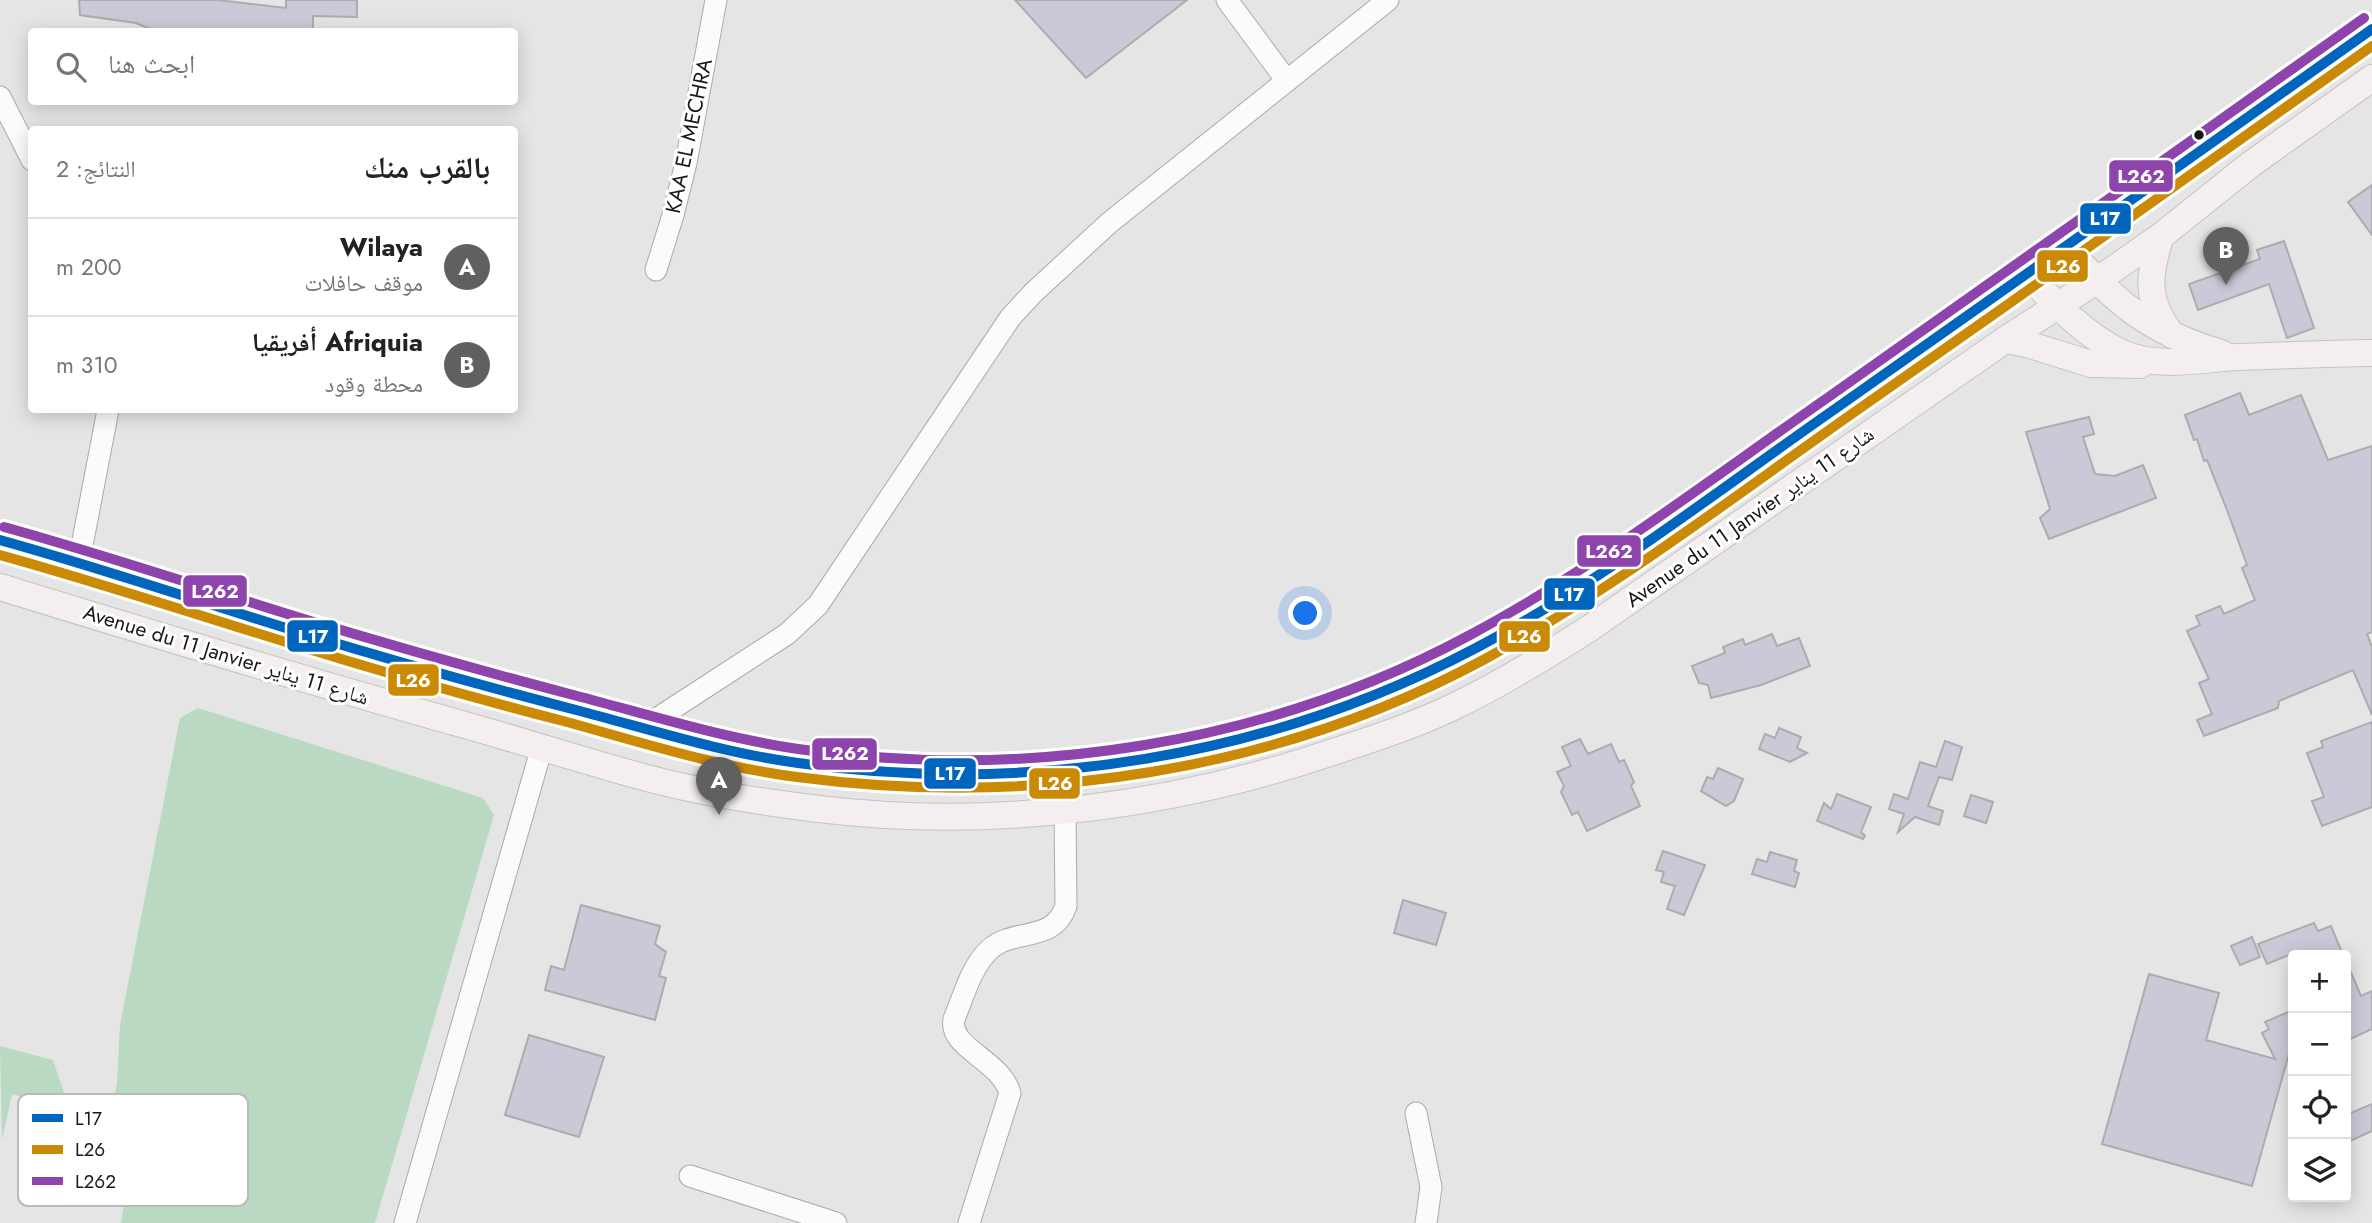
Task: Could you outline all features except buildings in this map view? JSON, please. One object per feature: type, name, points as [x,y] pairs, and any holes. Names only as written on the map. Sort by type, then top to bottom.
[{"type":"main road","name":"Avenue du 11 Janvier شارع 11 يناير","points":[[0,540],[79,561],[398,662],[704,745],[793,762],[875,771],[956,775],[1109,765],[1197,750],[1293,724],[1402,684],[1474,649],[1547,607],[2067,248],[2372,29]]},
{"type":"main road","name":"Avenue du 11 Janvier شارع 11 يناير","points":[[0,587],[252,665],[649,779],[705,792],[822,810],[920,816],[999,815],[1065,810],[1178,794],[1272,771],[1377,739],[1454,706],[1531,666],[1590,628],[2005,340],[2096,282],[2161,236],[2251,164],[2372,78]]},
{"type":"main road","points":[[2161,236],[2152,270],[2151,293],[2170,349]]},
{"type":"main road","points":[[2067,248],[2096,282],[2140,318],[2170,349]]},
{"type":"main road","points":[[2028,275],[2093,335],[2114,349],[2140,358],[2170,349],[2236,357],[2372,353]]},
{"type":"main road","points":[[2005,340],[2091,364],[2136,365],[2170,349]]},
{"type":"street","name":"KAA EL MECHRA","points":[[656,270],[686,163],[716,0]]},
{"type":"street","points":[[1227,0],[1287,81]]},
{"type":"street","points":[[641,729],[787,634],[812,611],[1010,318],[1033,293],[1109,223],[1388,0]]},
{"type":"street","points":[[0,97],[28,152]]},
{"type":"street","points":[[79,561],[107,413]]},
{"type":"street","points":[[405,1223],[542,747]]},
{"type":"street","points":[[969,1223],[1010,1093],[1006,1081],[997,1070],[957,1039],[952,1027],[986,952],[1006,939],[1050,928],[1063,915],[1066,906],[1065,810]]},
{"type":"street","points":[[1416,1114],[1431,1187],[1426,1223]]},
{"type":"street","points":[[690,1175],[836,1223]]},
{"type":"green space","points":[[198,708],[483,798],[494,815],[375,1223],[121,1223],[124,1206],[248,1206],[248,1094],[115,1094],[120,1025],[180,718]]},
{"type":"green space","points":[[0,1046],[53,1060],[64,1094],[12,1094],[2,1140]]},
{"type":"transit line","name":"L262","points":[[4,527],[449,661],[689,726],[798,749],[884,758],[971,760],[1057,756],[1143,745],[1228,728],[1311,704],[1392,673],[1517,609],[1698,490],[2364,18]]},
{"type":"transit line","name":"L17","points":[[0,540],[406,664],[688,740],[770,759],[885,772],[972,774],[1059,770],[1145,759],[1230,741],[1314,717],[1395,687],[1474,649],[1568,595],[1658,535],[2372,29]]},
{"type":"transit line","name":"L26","points":[[0,555],[434,686],[681,754],[768,773],[885,785],[974,788],[1063,783],[1151,772],[1237,754],[1322,729],[1405,698],[1485,659],[1578,604],[1713,513],[2372,46]]},
{"type":"place","name":"Afriquia أفريقيا","points":[[2226,285]]},
{"type":"place","name":"Wilaya","points":[[719,815]]}]
